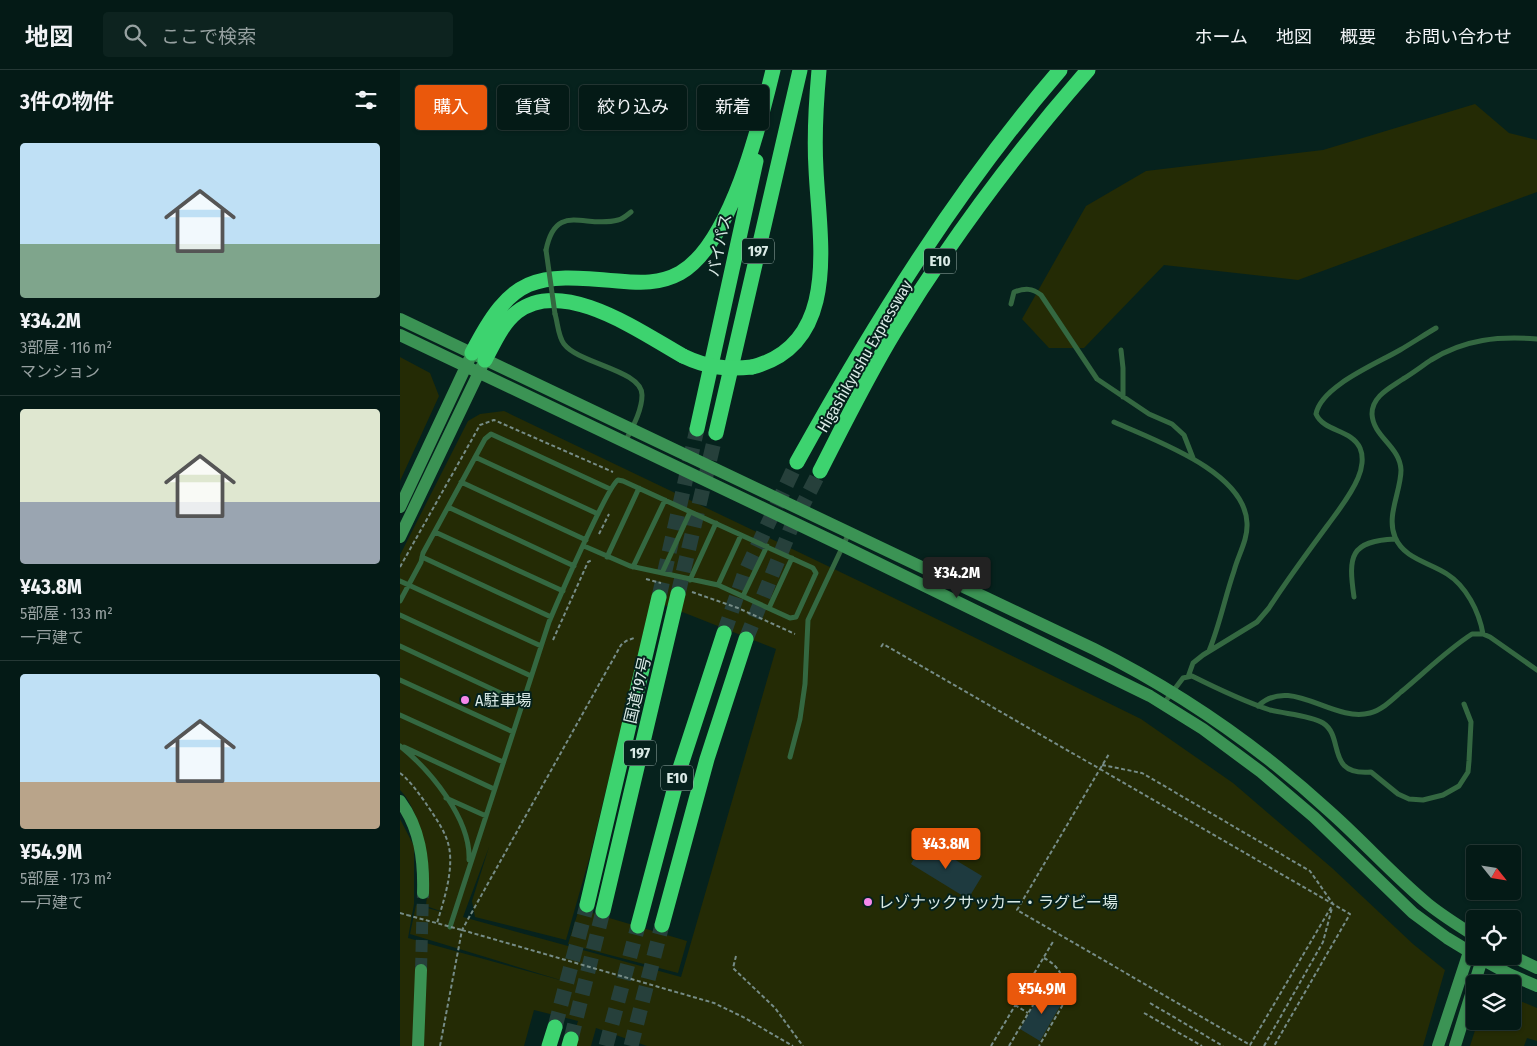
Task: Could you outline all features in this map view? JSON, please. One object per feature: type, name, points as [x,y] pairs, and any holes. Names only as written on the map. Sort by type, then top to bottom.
[{"type":"highway","points":[[476,363],[490,320],[503,302],[534,282],[569,277],[644,283],[681,272],[698,259],[712,241],[739,184],[773,70]]},
{"type":"highway","name":"バイパス","points":[[697,429],[745,208],[778,70]]},
{"type":"highway","name":"197","points":[[716,432],[800,70]]},
{"type":"highway","points":[[476,363],[506,323],[519,311],[534,304],[557,302],[576,303],[607,313],[683,356],[709,366],[728,369],[752,367],[774,358],[791,347],[811,319],[818,298],[821,263],[815,145],[819,70]]},
{"type":"highway","name":"Higashikyushu Expressway","points":[[798,462],[836,393],[904,281],[975,178],[1060,70]]},
{"type":"highway","name":"Higashikyushu Expressway","points":[[820,471],[894,332],[933,271],[986,196],[1059,103],[1088,70]]},
{"type":"highway","name":"国道197号","points":[[587,905],[673,591]]},
{"type":"highway","name":"国道197号","points":[[603,912],[673,591]]},
{"type":"highway","name":"E10","points":[[638,926],[680,768],[724,634]]},
{"type":"highway","name":"E10","points":[[662,924],[708,758],[746,639]]},
{"type":"highway","points":[[549,1046],[555,1026]]},
{"type":"street","points":[[400,319],[476,363],[625,442],[1111,676],[1164,704],[1261,772],[1314,817],[1413,913],[1447,938],[1466,949]]},
{"type":"street","points":[[400,335],[476,363],[631,429],[1101,652],[1173,691],[1207,713],[1276,764],[1330,811],[1428,904],[1466,930]]},
{"type":"street","points":[[400,507],[476,363]]},
{"type":"street","points":[[400,537],[476,363]]},
{"type":"street","points":[[400,801],[418,838],[424,868],[423,893]]},
{"type":"street","points":[[1521,960],[1537,968]]},
{"type":"street","points":[[1438,1046],[1473,965]]},
{"type":"street","points":[[1455,1046],[1475,965]]},
{"type":"street","points":[[1496,965],[1537,986]]},
{"type":"street","points":[[418,1046],[421,970]]},
{"type":"lane","points":[[625,442],[641,405],[642,394],[639,384],[630,377],[570,350],[560,337],[546,250],[549,235],[561,222],[571,220],[606,222],[620,220],[631,212]]},
{"type":"lane","points":[[1011,304],[1014,292],[1035,290],[1098,380],[1149,414],[1172,424],[1184,435],[1193,458]]},
{"type":"lane","points":[[1188,677],[1193,663],[1257,622],[1269,608],[1280,590],[1338,512],[1358,478],[1362,463],[1360,446],[1350,435],[1318,418],[1316,414],[1320,403],[1347,379],[1399,351],[1436,328]]},
{"type":"lane","points":[[1483,634],[1479,617],[1462,588],[1446,573],[1413,557],[1395,539],[1393,516],[1401,469],[1398,455],[1374,423],[1372,413],[1374,402],[1383,392],[1449,350],[1507,336],[1537,339]]},
{"type":"lane","points":[[1121,350],[1123,397]]},
{"type":"lane","points":[[1114,422],[1193,458],[1214,472],[1229,486],[1246,513],[1246,535],[1233,571],[1218,631],[1209,651]]},
{"type":"lane","points":[[400,601],[461,482],[487,436],[493,434],[610,489]]},
{"type":"lane","points":[[475,457],[598,514]]},
{"type":"lane","points":[[450,927],[551,617],[574,566],[585,543],[613,482],[618,480],[639,488],[813,568],[816,573],[796,615],[790,618],[718,585],[633,567],[607,557],[585,543],[461,482]]},
{"type":"lane","points":[[607,557],[639,488]]},
{"type":"lane","points":[[633,567],[665,500]]},
{"type":"lane","points":[[448,507],[574,566]]},
{"type":"lane","points":[[662,573],[690,512]]},
{"type":"lane","points":[[690,580],[716,523]]},
{"type":"lane","points":[[435,532],[563,591]]},
{"type":"lane","points":[[790,757],[800,720],[805,684],[808,620],[849,532]]},
{"type":"lane","points":[[718,585],[741,535]]},
{"type":"lane","points":[[1354,597],[1350,568],[1357,552],[1368,542],[1395,539]]},
{"type":"lane","points":[[743,596],[767,546]]},
{"type":"lane","points":[[422,557],[551,617]]},
{"type":"lane","points":[[769,608],[792,558]]},
{"type":"lane","points":[[400,581],[541,646]]},
{"type":"lane","points":[[400,615],[531,676]]},
{"type":"lane","points":[[796,615],[808,620]]},
{"type":"lane","points":[[1258,706],[1271,697],[1290,695],[1348,713],[1369,714],[1390,701],[1472,634],[1483,634],[1537,670]]},
{"type":"lane","points":[[400,646],[522,703]]},
{"type":"lane","points":[[1164,704],[1183,678],[1192,676],[1258,706],[1315,719],[1324,724],[1332,735],[1339,760],[1346,767],[1362,772],[1371,772],[1398,794],[1409,799],[1423,800],[1444,795],[1459,786],[1468,772],[1471,722],[1464,704]]},
{"type":"lane","points":[[400,680],[513,732]]},
{"type":"lane","points":[[400,714],[503,762]]},
{"type":"lane","points":[[400,746],[494,789]]},
{"type":"lane","points":[[400,746],[426,770],[446,797],[460,822],[469,845],[469,868]]},
{"type":"lane","points":[[446,797],[486,816]]},
{"type":"path","points":[[599,534],[612,508]]},
{"type":"path","points":[[553,640],[588,562],[592,560],[600,562]]},
{"type":"path","points":[[640,578],[673,591],[738,608],[795,634]]},
{"type":"path","points":[[440,1046],[462,930],[621,645],[634,638]]},
{"type":"path","points":[[881,647],[883,644],[1350,914],[1274,1046]]},
{"type":"path","points":[[1109,754],[1017,910],[1250,1045],[1333,904]]},
{"type":"path","points":[[1102,765],[1142,773],[1310,871],[1333,904],[1323,942],[1264,1046]]},
{"type":"path","points":[[400,772],[409,780],[434,816],[448,843],[449,867],[446,890],[437,923]]},
{"type":"path","points":[[400,913],[714,1003],[743,1017],[793,1046]]},
{"type":"path","points":[[991,1046],[1054,940]]},
{"type":"path","points":[[736,956],[733,968],[775,1008],[803,1046]]},
{"type":"path","points":[[1044,958],[1052,962],[1061,972],[1062,989],[1058,997]]},
{"type":"path","points":[[1009,1046],[1043,988],[1065,1001],[1039,1046]]},
{"type":"path","points":[[1150,1003],[1223,1046]]},
{"type":"path","points":[[1015,1005],[1028,1013]]},
{"type":"path","points":[[1144,1013],[1202,1046]]},
{"type":"green space","points":[[1475,104],[1509,133],[1537,140],[1537,192],[1298,280],[1164,265],[1084,348],[1049,348],[1022,319],[1086,206],[1146,171],[1323,150]]},
{"type":"green space","points":[[400,357],[430,373],[439,396],[400,481]]},
{"type":"green space","points":[[504,411],[1141,719],[1233,783],[1332,868],[1413,944],[1445,970],[1423,1046],[647,1046],[596,1028],[591,1046],[570,1046],[578,1021],[534,1010],[524,1046],[400,1046],[400,819],[414,846],[414,904],[408,938],[567,982],[410,934],[416,905],[446,913],[426,906],[428,872],[425,848],[411,805],[400,790],[400,555],[468,421],[480,414]],"holes":[[[652,600],[776,649],[681,977],[463,917],[489,847],[472,901],[475,917],[566,940],[590,856]]]},
{"type":"green space","points":[[579,909],[687,941],[678,973],[568,944]]},
{"type":"green space","points":[[1521,1001],[1537,1008],[1537,1041],[1527,1038],[1524,1046],[1470,1046],[1475,1030],[1521,1030]]},
{"type":"building","points":[[924,841],[982,876],[968,899],[911,864]]},
{"type":"building","points":[[1043,989],[1063,1001],[1040,1041],[1020,1029]]},
{"type":"tunnel","points":[[659,597],[697,429]]},
{"type":"tunnel","points":[[678,594],[716,433]]},
{"type":"tunnel","points":[[724,633],[744,575],[797,462]]},
{"type":"tunnel","points":[[746,639],[791,528],[820,471]]},
{"type":"tunnel","points":[[421,970],[423,893]]},
{"type":"tunnel","points":[[555,1027],[587,905]]},
{"type":"tunnel","points":[[571,1039],[603,911]]},
{"type":"tunnel","points":[[631,1046],[662,925]]},
{"type":"tunnel","points":[[606,1046],[638,926]]},
{"type":"place","name":"A駐車場","points":[[465,700]]},
{"type":"place","name":"レゾナックサッカー・ラグビー場","points":[[868,902]]}]
